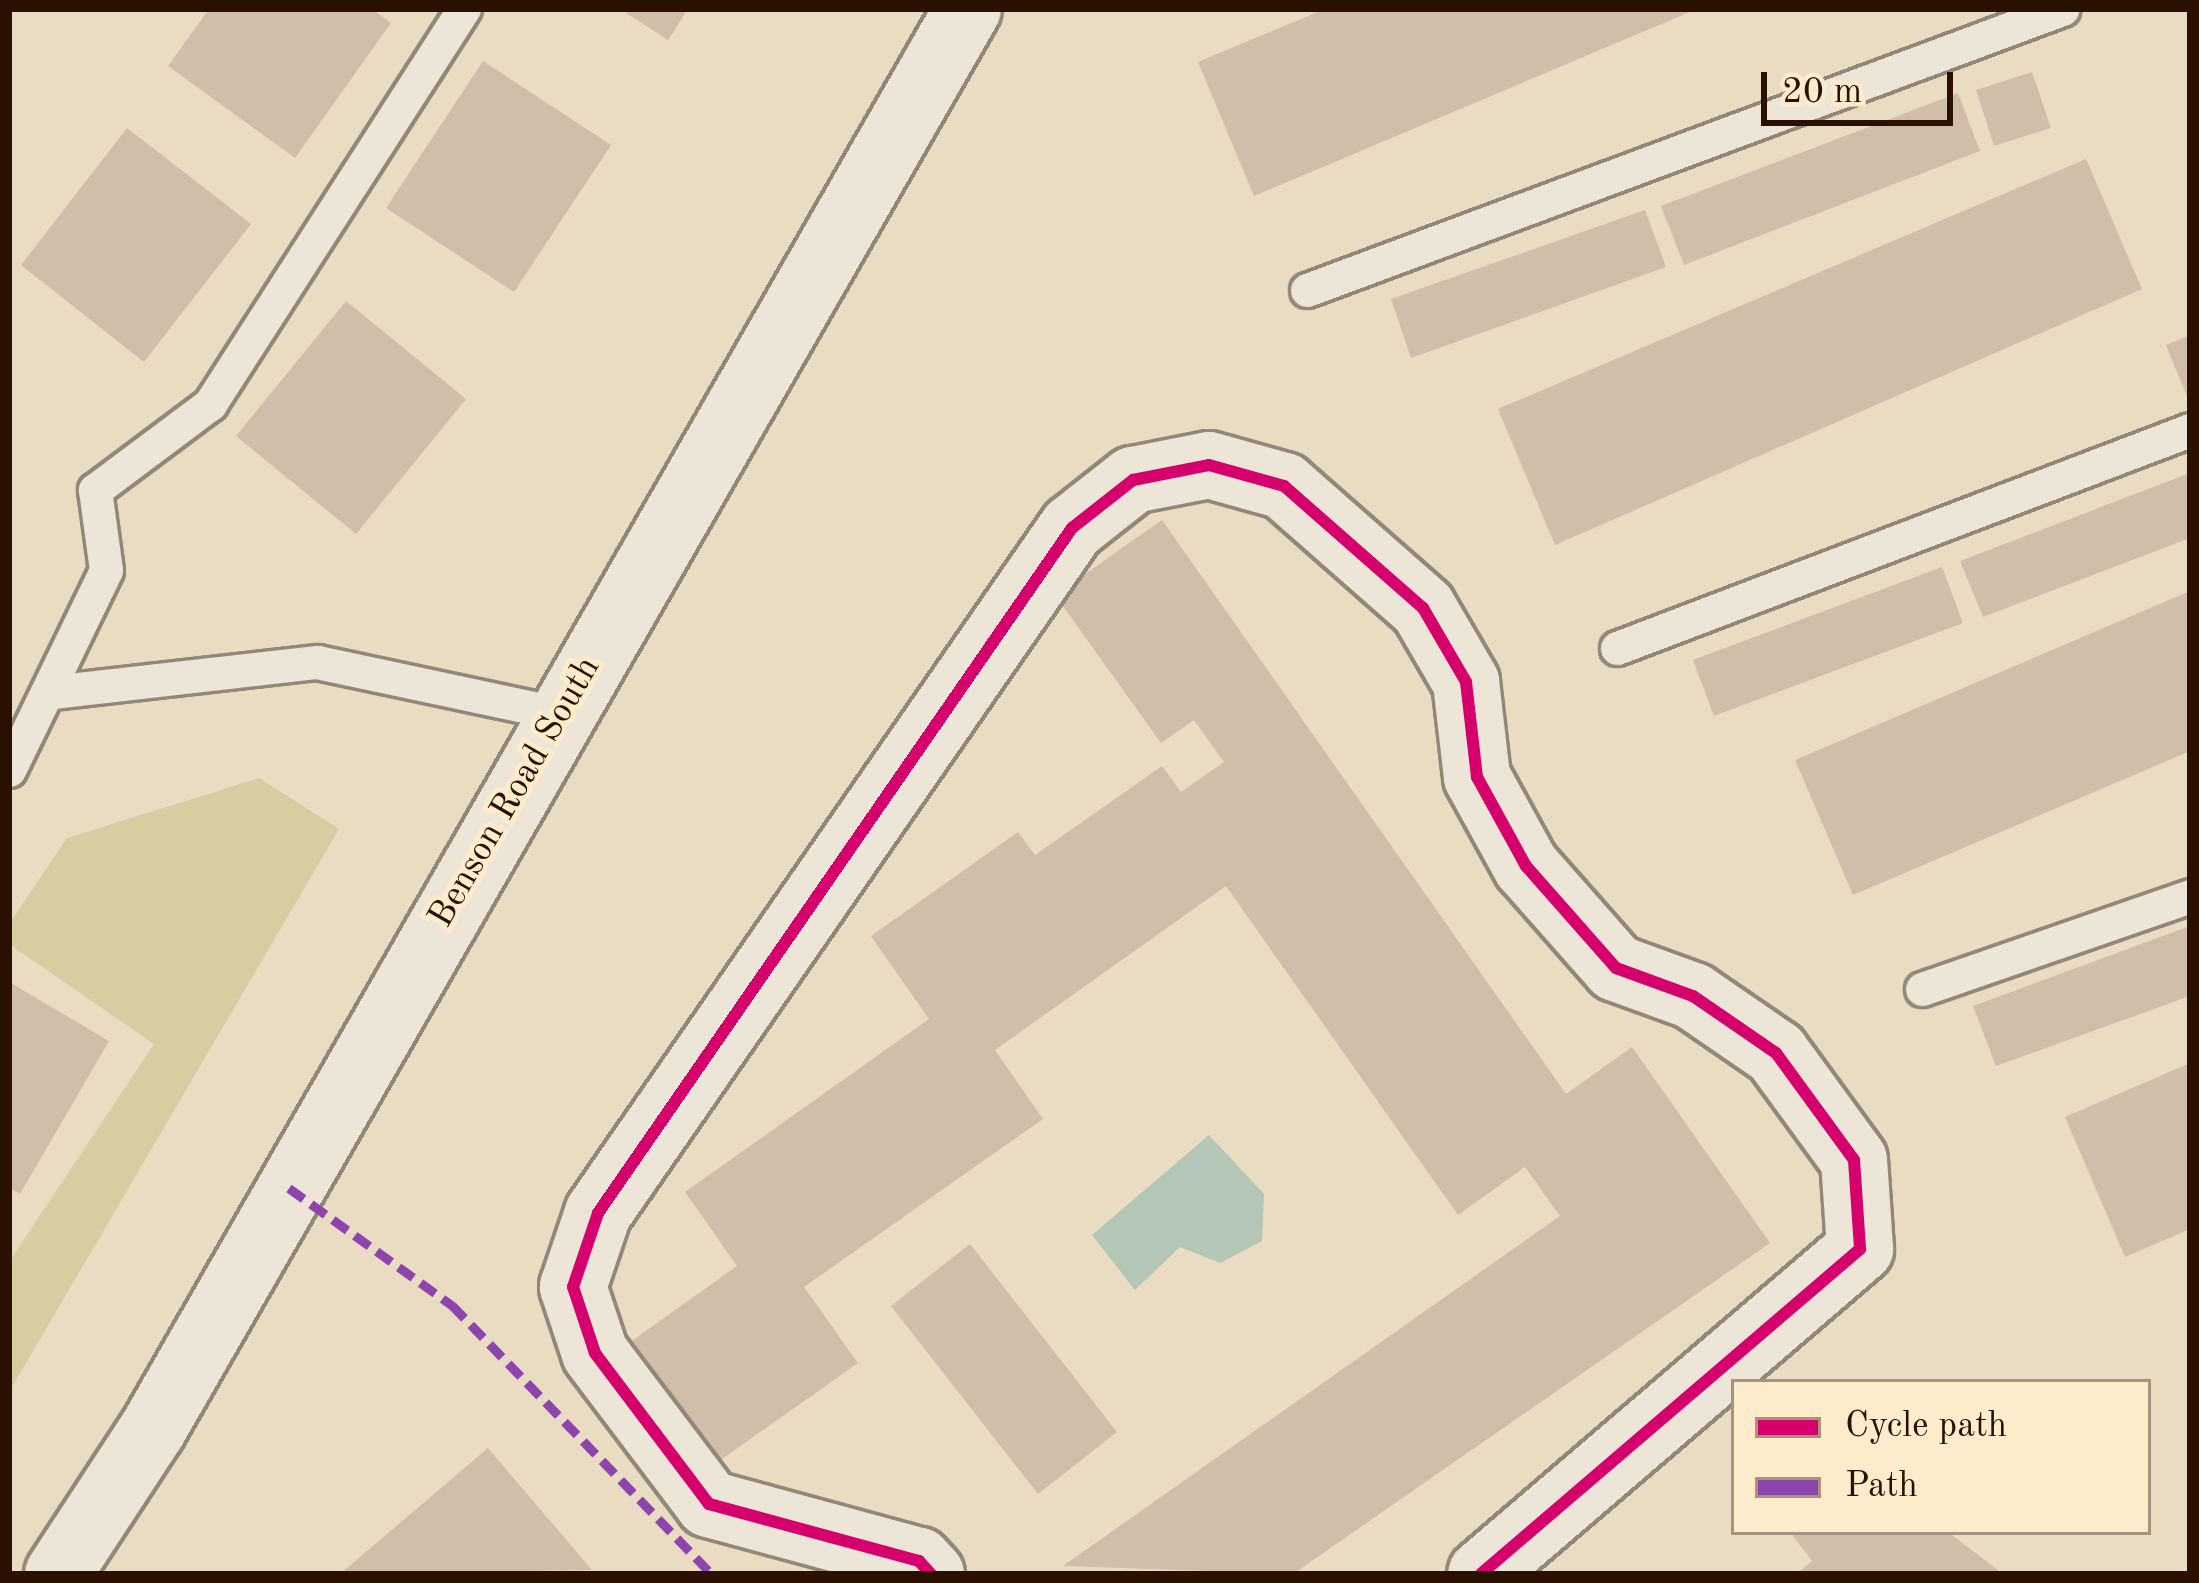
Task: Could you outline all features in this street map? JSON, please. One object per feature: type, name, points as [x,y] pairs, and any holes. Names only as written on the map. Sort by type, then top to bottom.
[{"type":"street","name":"Benson Road South","points":[[58,1574],[153,1429],[968,9]]},
{"type":"street","points":[[931,1574],[919,1561],[709,1504],[595,1353],[573,1287],[598,1213],[1072,528],[1133,480],[1209,465],[1283,486],[1423,608],[1466,682],[1477,776],[1526,866],[1616,968],[1693,996],[1777,1053],[1854,1160],[1860,1249],[1481,1574]]},
{"type":"lane","points":[[9,770],[52,692],[106,570],[95,490],[210,404],[464,9]]},
{"type":"lane","points":[[1307,290],[2062,9]]},
{"type":"lane","points":[[1617,648],[2190,430]]},
{"type":"lane","points":[[52,692],[317,662],[561,714]]},
{"type":"lane","points":[[1922,989],[2190,896]]},
{"type":"shaded area","points":[[259,778],[339,829],[9,1392],[9,1262],[154,1044],[9,944],[9,924],[67,838]]},
{"type":"shaded area","points":[[1209,1135],[1264,1194],[1262,1241],[1220,1263],[1180,1247],[1135,1290],[1092,1235]]},
{"type":"building","points":[[209,9],[372,9],[391,23],[295,158],[168,66]]},
{"type":"building","points":[[620,9],[688,9],[668,40]]},
{"type":"building","points":[[1325,9],[1697,9],[1254,196],[1198,62]]},
{"type":"building","points":[[483,61],[611,145],[514,292],[386,208]]},
{"type":"building","points":[[2032,72],[2051,128],[1994,146],[1976,90]]},
{"type":"building","points":[[1958,93],[1980,151],[1684,265],[1661,206]]},
{"type":"building","points":[[127,128],[251,224],[144,362],[21,265]]},
{"type":"building","points":[[2086,159],[2142,289],[1555,545],[1498,409]]},
{"type":"building","points":[[1645,210],[1666,267],[1411,358],[1391,299]]},
{"type":"building","points":[[346,301],[466,399],[356,534],[236,436]]},
{"type":"building","points":[[2190,335],[2190,404],[2166,345]]},
{"type":"building","points":[[2190,473],[2190,538],[1983,617],[1960,561]]},
{"type":"building","points":[[1162,520],[1566,1094],[1632,1047],[1770,1243],[1293,1574],[1063,1566],[1560,1216],[1525,1167],[1458,1215],[1226,886],[995,1050],[1043,1119],[804,1287],[858,1363],[705,1471],[619,1350],[737,1266],[685,1192],[929,1019],[871,936],[1018,832],[1035,855],[1162,766],[1181,792],[1224,762],[1194,720],[1161,743],[1055,595]]},
{"type":"building","points":[[1942,567],[1963,623],[1714,716],[1693,660]]},
{"type":"building","points":[[2190,591],[2190,751],[1853,895],[1795,760]]},
{"type":"building","points":[[2190,926],[2190,996],[1996,1066],[1973,1006]]},
{"type":"building","points":[[9,982],[109,1041],[20,1194],[9,1188]]},
{"type":"building","points":[[2190,1063],[2190,1229],[2125,1257],[2065,1117]]},
{"type":"building","points":[[970,1244],[1117,1432],[1038,1494],[891,1306]]},
{"type":"building","points":[[488,1448],[592,1570],[340,1574]]},
{"type":"building","points":[[1792,1535],[1952,1535],[2003,1574],[1797,1574],[1812,1561]]},
{"type":"marked path","points":[[289,1188],[452,1305],[712,1574]]},
{"type":"cycle path","points":[[931,1574],[919,1561],[709,1504],[595,1353],[573,1287],[598,1213],[1072,528],[1133,480],[1209,465],[1284,486],[1423,608],[1466,682],[1477,777],[1526,866],[1616,968],[1693,996],[1776,1053],[1854,1160],[1860,1249],[1481,1574]]}]
